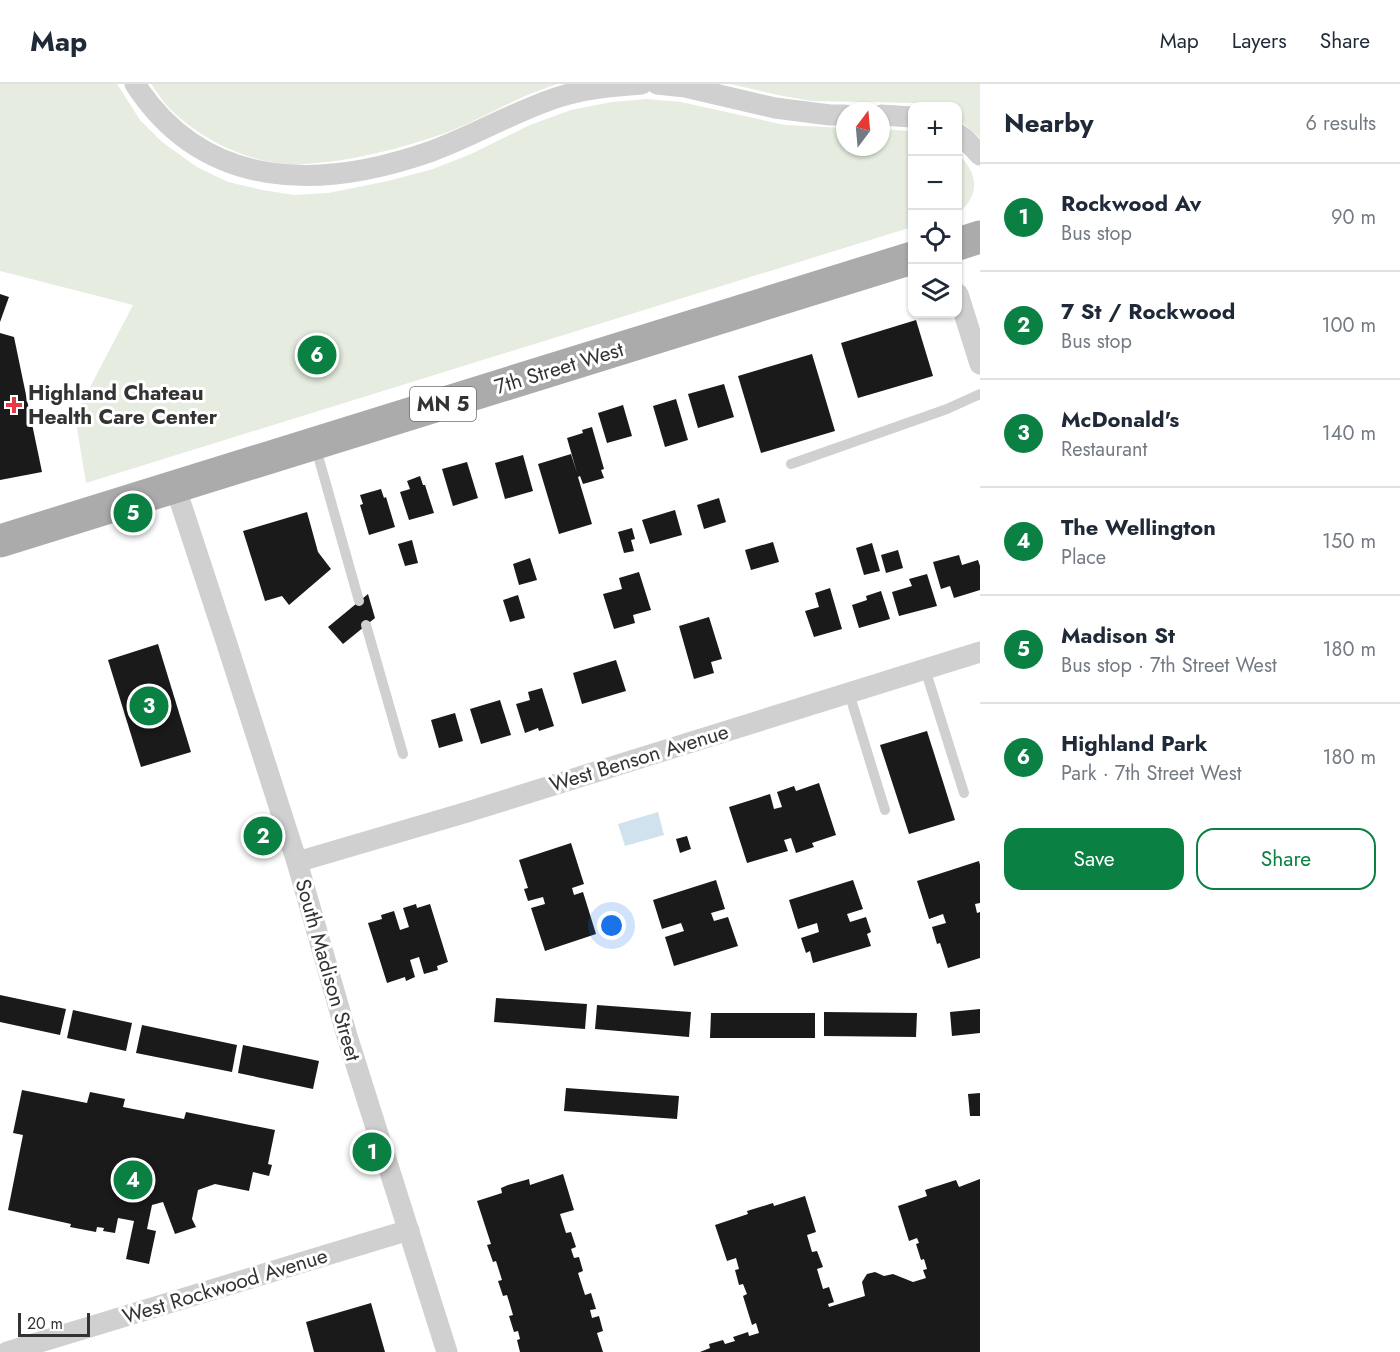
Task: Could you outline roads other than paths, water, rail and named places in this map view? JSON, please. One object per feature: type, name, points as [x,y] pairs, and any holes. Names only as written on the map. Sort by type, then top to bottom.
[{"type":"main road","points":[[962,242],[980,237]]},
{"type":"main road","name":"7th Street West","points":[[0,541],[908,259]]},
{"type":"street","points":[[135,84],[160,117],[196,146],[244,168],[272,174],[299,176],[360,170],[395,162],[433,150],[530,107],[561,96],[590,89],[642,84]]},
{"type":"street","points":[[657,84],[685,87],[775,108],[836,115]]},
{"type":"street","points":[[890,116],[908,117]]},
{"type":"street","points":[[962,137],[980,155]]},
{"type":"street","points":[[962,309],[980,364]]},
{"type":"street","name":"South Madison Street","points":[[175,486],[297,862],[347,1036],[447,1352]]},
{"type":"street","name":"West Benson Avenue","points":[[297,862],[464,813],[980,652]]},
{"type":"street","name":"West Rockwood Avenue","points":[[7,1352],[409,1230]]},
{"type":"lane","points":[[791,464],[947,409],[980,394]]},
{"type":"lane","points":[[315,443],[359,601]]},
{"type":"lane","points":[[366,625],[403,754]]},
{"type":"lane","points":[[925,669],[964,793]]},
{"type":"lane","points":[[849,693],[885,810]]},
{"type":"water","points":[[658,812],[664,835],[625,846],[618,824]]},
{"type":"place","name":"Highland Park","points":[[317,355]]},
{"type":"place","name":"Highland Chateau Health Care Center","points":[[14,405]]},
{"type":"place","name":"Madison St","points":[[133,513]]},
{"type":"place","name":"McDonald's","points":[[149,706]]},
{"type":"place","name":"7 St / Rockwood","points":[[263,836]]},
{"type":"place","name":"Rockwood Av","points":[[372,1152]]},
{"type":"place","name":"The Wellington","points":[[133,1180]]}]
